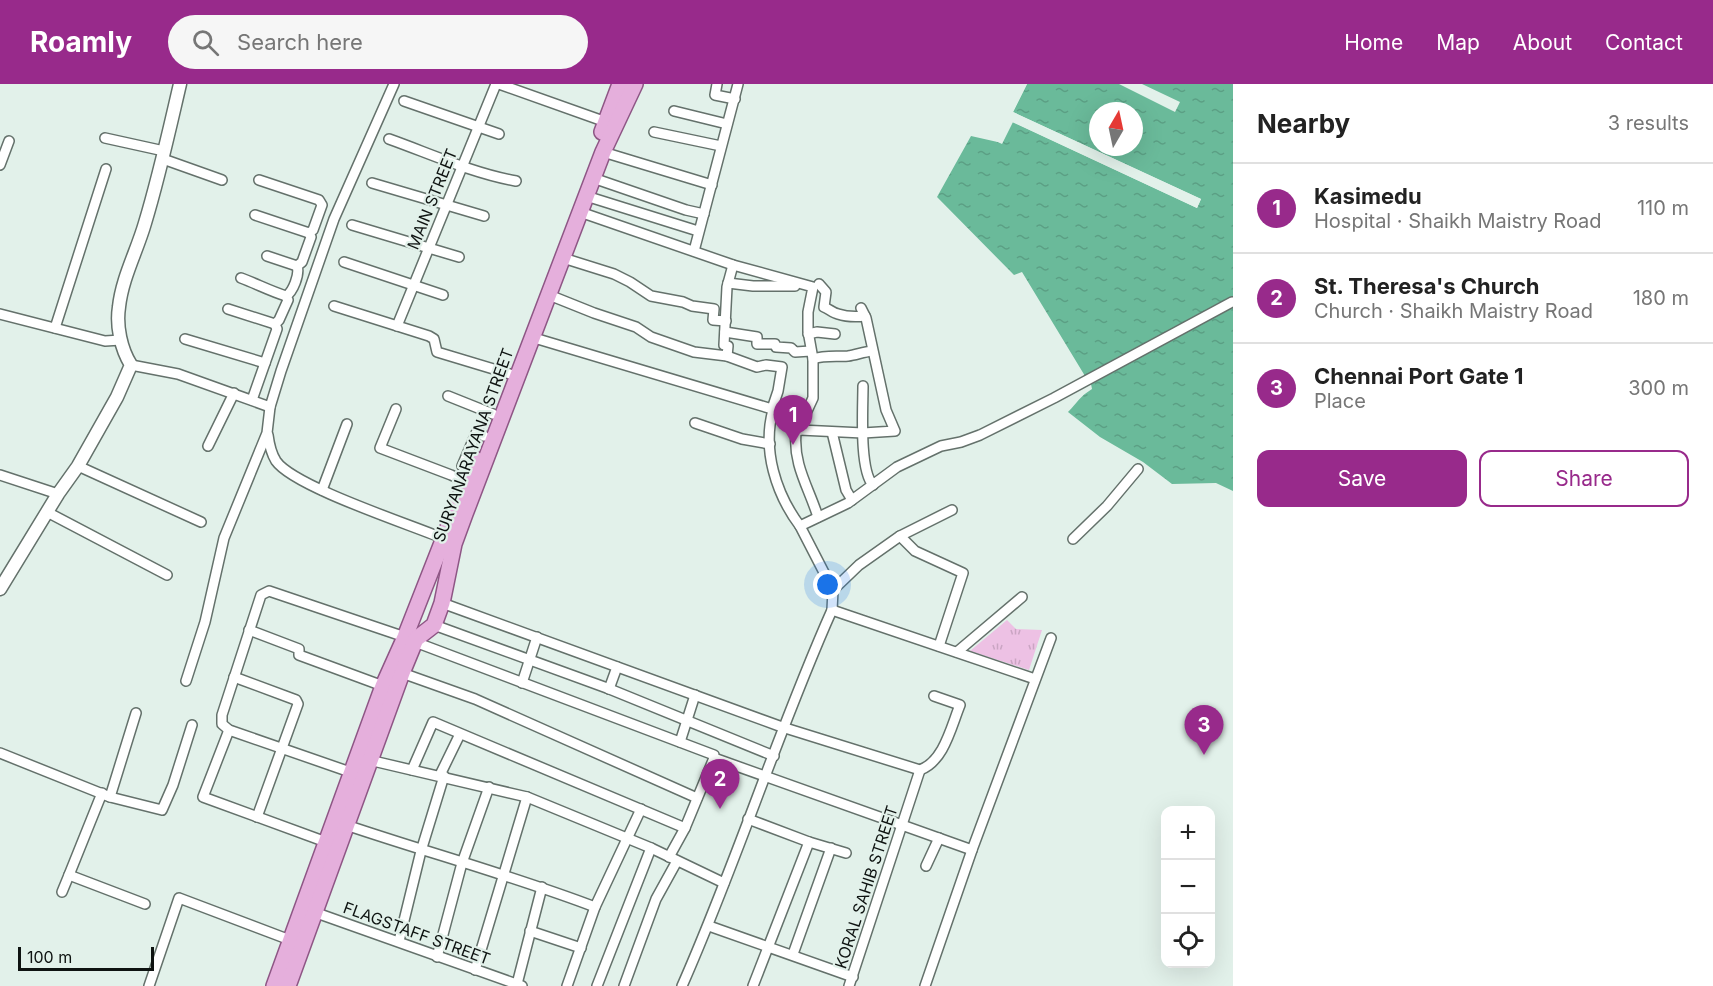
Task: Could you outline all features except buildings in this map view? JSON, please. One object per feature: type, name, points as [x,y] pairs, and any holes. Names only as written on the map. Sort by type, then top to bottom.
[{"type":"main road","name":"SURYANARAYANA STREET","points":[[288,986],[326,842],[383,686],[410,640],[434,625],[442,603],[449,542],[464,484],[510,374],[539,291],[620,84]]},
{"type":"main road","name":"SURYANARAYANA STREET","points":[[274,986],[290,940],[309,910],[346,825],[402,673],[410,640],[564,258],[603,152],[635,84]]},
{"type":"street","points":[[180,84],[145,225],[122,291],[118,310],[121,340],[131,365],[178,374],[270,407]]},
{"type":"street","points":[[186,681],[205,622],[224,538],[267,433],[270,407],[281,371],[334,219],[394,84]]},
{"type":"street","points":[[497,84],[606,122]]},
{"type":"street","name":"MAIN STREET","points":[[397,326],[497,84]]},
{"type":"street","points":[[717,84],[715,95],[735,99]]},
{"type":"street","points":[[694,251],[738,84]]},
{"type":"street","points":[[404,101],[499,134]]},
{"type":"street","points":[[674,111],[727,124]]},
{"type":"street","points":[[654,132],[721,146]]},
{"type":"street","points":[[105,138],[163,155],[222,180]]},
{"type":"street","points":[[389,140],[475,171],[516,181]]},
{"type":"street","points":[[0,165],[9,141]]},
{"type":"street","points":[[603,152],[712,185]]},
{"type":"street","points":[[55,328],[106,169]]},
{"type":"street","points":[[593,178],[704,214]]},
{"type":"street","points":[[259,180],[321,202],[322,207],[313,230],[309,233]]},
{"type":"street","points":[[372,183],[484,216]]},
{"type":"street","points":[[586,196],[698,231]]},
{"type":"street","points":[[580,212],[733,265],[813,287],[808,312],[813,398],[796,433],[795,443],[797,464],[818,517]]},
{"type":"street","points":[[255,215],[309,233]]},
{"type":"street","points":[[352,225],[459,257]]},
{"type":"street","points":[[297,266],[302,262],[311,237],[309,233]]},
{"type":"street","points":[[267,256],[297,266]]},
{"type":"street","points":[[564,258],[615,274],[651,296],[714,309],[713,320],[726,321]]},
{"type":"street","points":[[344,262],[443,295]]},
{"type":"street","points":[[727,356],[728,346],[724,345],[728,283],[733,265]]},
{"type":"street","points":[[286,296],[290,293],[299,269],[297,266]]},
{"type":"street","points":[[241,278],[286,296]]},
{"type":"street","points":[[728,283],[762,286],[800,284]]},
{"type":"street","points":[[531,337],[772,410],[800,428],[863,433],[895,431],[886,410],[863,312],[848,316],[836,314],[824,307],[826,292],[819,284]]},
{"type":"street","points":[[549,295],[636,327],[651,337],[694,352],[727,356],[757,367],[766,365],[782,367],[768,426],[777,489],[787,509],[800,526],[832,590],[832,610],[782,726],[774,756],[764,777],[709,926],[682,986]]},
{"type":"street","points":[[252,400],[277,329],[276,324],[288,300],[286,296]]},
{"type":"street","points":[[800,526],[852,500],[897,467],[941,446],[961,442],[1054,398],[1232,302]]},
{"type":"street","points":[[334,306],[432,337],[437,352],[510,374]]},
{"type":"street","points":[[228,309],[276,324]]},
{"type":"street","points":[[0,314],[105,341],[121,340]]},
{"type":"street","points":[[725,332],[757,337],[757,344],[775,344],[776,347],[791,348],[795,352],[812,355],[851,355],[872,351]]},
{"type":"street","points":[[808,334],[835,333]]},
{"type":"street","points":[[185,339],[266,363]]},
{"type":"street","points":[[0,589],[5,572],[78,466],[117,397],[131,365]]},
{"type":"street","points":[[863,386],[863,433],[867,476],[873,485]]},
{"type":"street","points":[[208,446],[234,393]]},
{"type":"street","points":[[448,396],[493,414]]},
{"type":"street","points":[[396,409],[380,448],[460,479],[464,484]]},
{"type":"street","points":[[695,423],[742,439],[770,444]]},
{"type":"street","points":[[322,490],[347,424]]},
{"type":"street","points":[[462,466],[477,431],[484,436]]},
{"type":"street","points":[[832,432],[846,490],[852,500]]},
{"type":"street","points":[[267,433],[276,461],[291,474],[322,490],[449,542]]},
{"type":"street","points":[[78,466],[201,522]]},
{"type":"street","points":[[1073,539],[1107,506],[1138,469]]},
{"type":"street","points":[[0,475],[58,494]]},
{"type":"street","points":[[832,590],[859,565],[900,536],[952,510]]},
{"type":"street","points":[[46,512],[167,575]]},
{"type":"street","points":[[900,536],[915,551],[963,573],[939,646]]},
{"type":"street","points":[[353,773],[224,727],[221,718],[249,630],[264,592],[269,591],[410,640],[714,755],[714,758],[764,777],[904,824],[972,850]]},
{"type":"street","points":[[957,652],[1022,597]]},
{"type":"street","points":[[442,603],[782,726],[921,770],[932,764],[939,754],[960,705],[934,696]]},
{"type":"street","points":[[832,610],[1035,679]]},
{"type":"street","points":[[434,625],[609,689],[774,756]]},
{"type":"street","points":[[249,630],[298,650],[299,655],[383,686]]},
{"type":"street","points":[[522,683],[537,637]]},
{"type":"street","points":[[925,986],[972,850],[1051,638]]},
{"type":"street","points":[[609,689],[617,667]]},
{"type":"street","points":[[402,673],[475,699],[697,798]]},
{"type":"street","points":[[234,677],[296,700],[298,707],[257,818]]},
{"type":"street","points":[[680,742],[695,695]]},
{"type":"street","points":[[62,892],[106,795],[136,713]]},
{"type":"street","points":[[412,770],[433,722],[685,828]]},
{"type":"street","points":[[0,753],[106,795],[162,810],[173,785],[192,725]]},
{"type":"street","points":[[229,730],[203,797],[326,842]]},
{"type":"street","points":[[399,942],[442,776],[460,734]]},
{"type":"street","points":[[624,986],[656,899],[714,758]]},
{"type":"street","points":[[369,760],[527,797],[651,848],[724,882]]},
{"type":"street","name":"KORAL SAHIB STREET","points":[[851,982],[921,770]]},
{"type":"street","points":[[437,957],[462,863],[489,787]]},
{"type":"street","points":[[475,970],[527,797]]},
{"type":"street","points":[[567,986],[595,907],[641,809]]},
{"type":"street","points":[[748,819],[846,853]]},
{"type":"street","points":[[346,825],[421,851],[542,887],[595,907]]},
{"type":"street","points":[[926,866],[939,838]]},
{"type":"street","points":[[753,986],[809,842]]},
{"type":"street","points":[[597,986],[651,848]]},
{"type":"street","points":[[793,954],[831,848]]},
{"type":"street","points":[[69,875],[145,904]]},
{"type":"street","points":[[519,985],[542,887]]},
{"type":"street","points":[[149,986],[178,898],[290,940]]},
{"type":"street","name":"FLAGSTAFF STREET","points":[[309,910],[519,985]]},
{"type":"street","points":[[709,926],[793,954],[851,982]]},
{"type":"street","points":[[530,932],[581,948]]},
{"type":"green space","points":[[1007,620],[1016,629],[1042,630],[1029,670],[970,651]]},
{"type":"water","points":[[1027,84],[1119,84],[1175,112],[1180,102],[1142,84],[1233,84],[1233,302],[1230,298],[1085,376],[1022,272],[1014,275],[937,197],[971,136],[1002,143],[1012,122],[1197,208],[1201,199],[1108,156],[1143,156],[1143,102],[1089,102],[1089,147],[1013,112]]},
{"type":"water","points":[[1233,307],[1233,491],[1216,483],[1172,484],[1143,462],[1100,437],[1068,412],[1081,397],[1092,389],[1091,384]]},
{"type":"pier","points":[[1023,84],[1027,84],[1013,112],[1089,147],[1089,150],[1011,114],[1010,110]]},
{"type":"pier","points":[[1013,119],[1195,204],[1197,200],[1102,156],[1108,156],[1201,199],[1197,208],[1013,122],[1002,144],[994,140],[996,138],[1001,140],[1010,120]]},
{"type":"place","name":"Kasimedu","points":[[793,445]]},
{"type":"place","name":"Chennai Port Gate 1","points":[[1204,755]]},
{"type":"place","name":"St. Theresa's Church","points":[[720,809]]}]
